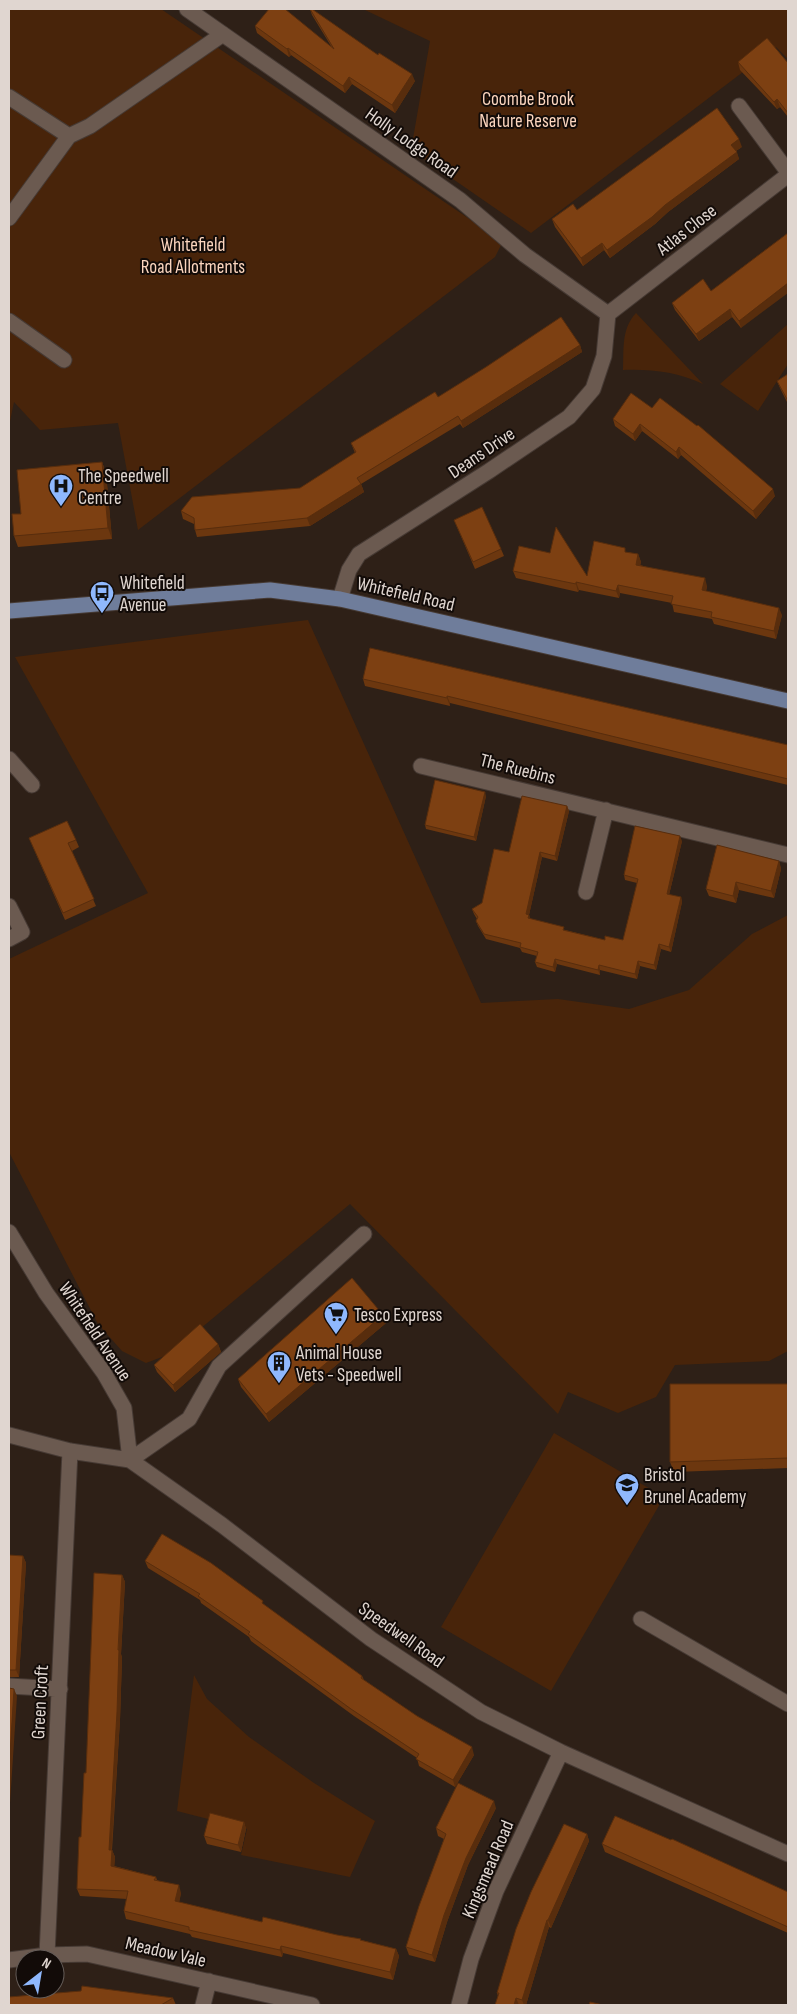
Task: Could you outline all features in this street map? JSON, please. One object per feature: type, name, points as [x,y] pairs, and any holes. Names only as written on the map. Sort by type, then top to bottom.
[{"type":"main road","name":"Whitefield Road","points":[[9,611],[270,590],[340,599],[788,701]]},
{"type":"street","name":"Holly Lodge Road","points":[[187,9],[460,200],[525,255],[608,314]]},
{"type":"street","points":[[9,218],[69,136],[90,126],[223,34]]},
{"type":"street","points":[[9,97],[69,136]]},
{"type":"street","points":[[739,106],[788,172]]},
{"type":"street","name":"Atlas Close","points":[[608,314],[788,176]]},
{"type":"street","name":"Deans Drive","points":[[340,599],[349,570],[359,554],[489,472],[569,417],[592,389],[604,356],[608,314]]},
{"type":"street","points":[[9,321],[64,360]]},
{"type":"street","points":[[9,759],[32,785]]},
{"type":"street","name":"The Ruebins","points":[[421,766],[788,855]]},
{"type":"street","points":[[586,892],[606,810]]},
{"type":"street","points":[[9,906],[22,932],[9,939]]},
{"type":"street","name":"Whitefield Avenue","points":[[9,1232],[46,1293],[104,1373],[124,1408],[130,1460]]},
{"type":"street","points":[[130,1460],[189,1419],[218,1366],[364,1234]]},
{"type":"street","name":"Speedwell Road","points":[[9,1435],[70,1452],[130,1460],[222,1525],[402,1661],[481,1712],[561,1752],[788,1854]]},
{"type":"street","name":"Green Croft","points":[[47,1949],[70,1452]]},
{"type":"street","points":[[641,1619],[788,1704]]},
{"type":"street","points":[[9,1686],[60,1689]]},
{"type":"street","name":"Kingsmead Road","points":[[459,2005],[471,1959],[496,1891],[561,1752]]},
{"type":"street","name":"Meadow Vale","points":[[65,1955],[87,1954],[312,2005]]},
{"type":"street","points":[[203,2005],[208,1981]]},
{"type":"green space","name":"Whitefield Road Allotments","points":[[9,9],[161,9],[487,231],[501,245],[495,257],[138,530],[118,423],[40,430],[14,402],[9,426]]},
{"type":"green space","name":"Coombe Brook Nature Reserve","points":[[363,9],[788,9],[788,59],[776,47],[531,233],[411,150],[430,41]]},
{"type":"green space","points":[[636,313],[703,384],[664,372],[623,370],[626,333],[631,319]]},
{"type":"green space","points":[[788,324],[788,364],[758,411],[720,384]]},
{"type":"green space","points":[[308,620],[481,1003],[558,999],[629,1009],[689,990],[752,934],[788,915],[788,1351],[769,1361],[675,1365],[656,1397],[618,1413],[568,1392],[558,1414],[350,1204],[170,1354],[146,1363],[122,1351],[98,1324],[9,1152],[9,959],[148,893],[15,657]]},
{"type":"green space","points":[[554,1433],[664,1497],[551,1691],[441,1627]]},
{"type":"green space","points":[[194,1675],[207,1699],[249,1737],[314,1783],[375,1821],[350,1877],[241,1855],[247,1829],[177,1811]]},
{"type":"building","points":[[269,9],[285,9],[334,49],[310,9],[312,9],[378,55],[379,53],[412,74],[392,105],[349,77],[343,86],[255,26]]},
{"type":"building","points":[[767,38],[788,63],[788,113],[777,99],[774,102],[738,62]]},
{"type":"building","points":[[717,108],[739,139],[731,145],[737,152],[607,250],[602,243],[581,258],[552,219],[573,204],[577,210]]},
{"type":"building","points":[[788,233],[788,283],[739,321],[730,309],[696,334],[672,303],[703,279],[711,291]]},
{"type":"building","points":[[561,317],[580,345],[461,421],[458,416],[357,478],[361,484],[307,518],[195,530],[194,518],[181,511],[192,497],[300,488],[356,452],[351,443],[435,392],[438,397]]},
{"type":"building","points":[[788,374],[788,401],[777,381]]},
{"type":"building","points":[[631,393],[652,408],[660,398],[698,425],[773,489],[753,511],[679,447],[676,452],[640,424],[633,434],[613,419]]},
{"type":"building","name":"The Speedwell Centre","points":[[102,462],[108,528],[14,536],[12,514],[21,514],[17,470]]},
{"type":"building","points":[[482,507],[501,549],[473,562],[454,520]]},
{"type":"building","points":[[556,527],[587,576],[594,541],[625,548],[625,552],[638,554],[636,565],[705,578],[702,590],[779,608],[774,631],[711,617],[712,612],[671,604],[673,596],[618,585],[616,591],[513,571],[519,546],[550,553]]},
{"type":"building","points":[[370,648],[788,745],[788,779],[447,696],[447,698],[363,679]]},
{"type":"building","points":[[435,780],[485,792],[474,837],[425,825]]},
{"type":"building","points":[[522,796],[567,806],[555,856],[540,852],[526,914],[529,915],[528,918],[564,927],[563,930],[605,940],[605,936],[623,940],[638,879],[624,875],[635,826],[680,836],[667,894],[681,897],[669,947],[659,944],[654,965],[638,961],[635,974],[599,965],[598,970],[555,959],[553,967],[535,962],[538,952],[520,947],[521,943],[484,934],[476,921],[478,917],[472,909],[482,903],[494,849],[509,852]]},
{"type":"building","points":[[67,821],[76,840],[68,843],[94,899],[63,913],[29,838]]},
{"type":"building","points":[[717,845],[779,861],[771,891],[736,882],[733,896],[706,889]]},
{"type":"building","points":[[352,1278],[383,1315],[266,1414],[238,1379]]},
{"type":"building","points":[[200,1324],[218,1344],[173,1385],[154,1365]]},
{"type":"building","points":[[670,1384],[788,1384],[788,1458],[670,1462]]},
{"type":"building","points":[[162,1534],[211,1563],[362,1676],[361,1678],[417,1716],[472,1747],[453,1780],[416,1759],[419,1754],[351,1709],[248,1634],[250,1632],[198,1596],[200,1594],[145,1561]]},
{"type":"building","points":[[9,1555],[23,1556],[16,1670],[9,1670]]},
{"type":"building","points":[[94,1573],[122,1575],[109,1850],[112,1850],[111,1866],[156,1877],[154,1880],[179,1885],[175,1901],[262,1922],[263,1917],[361,1939],[396,1949],[390,1972],[281,1946],[280,1950],[189,1930],[189,1927],[124,1911],[128,1891],[77,1889],[79,1837],[81,1837],[84,1773],[86,1773]]},
{"type":"building","points":[[9,1688],[14,1689],[9,1772]]},
{"type":"building","points":[[458,1783],[494,1801],[466,1858],[444,1915],[432,1955],[406,1947],[446,1834],[436,1828]]},
{"type":"building","points":[[210,1813],[244,1822],[238,1845],[204,1836]]},
{"type":"building","points":[[615,1816],[672,1839],[788,1892],[788,1927],[602,1844]]},
{"type":"building","points":[[564,1824],[587,1834],[547,1920],[522,2000],[516,1998],[514,2005],[495,2005],[516,1929],[531,1892]]},
{"type":"building","points":[[82,1986],[173,1998],[161,2005],[9,2005],[9,1997],[15,1996],[15,1999],[65,1999],[65,1992],[81,1991]]},
{"type":"building","points":[[590,2002],[603,2005],[589,2005]]},
{"type":"place","name":"The Speedwell Centre","points":[[61,507]]},
{"type":"place","name":"Whitefield Avenue","points":[[102,614]]},
{"type":"place","name":"Tesco Express","points":[[336,1335]]},
{"type":"place","name":"Animal House Vets - Speedwell","points":[[279,1384]]},
{"type":"place","name":"Bristol Brunel Academy","points":[[627,1506]]}]
